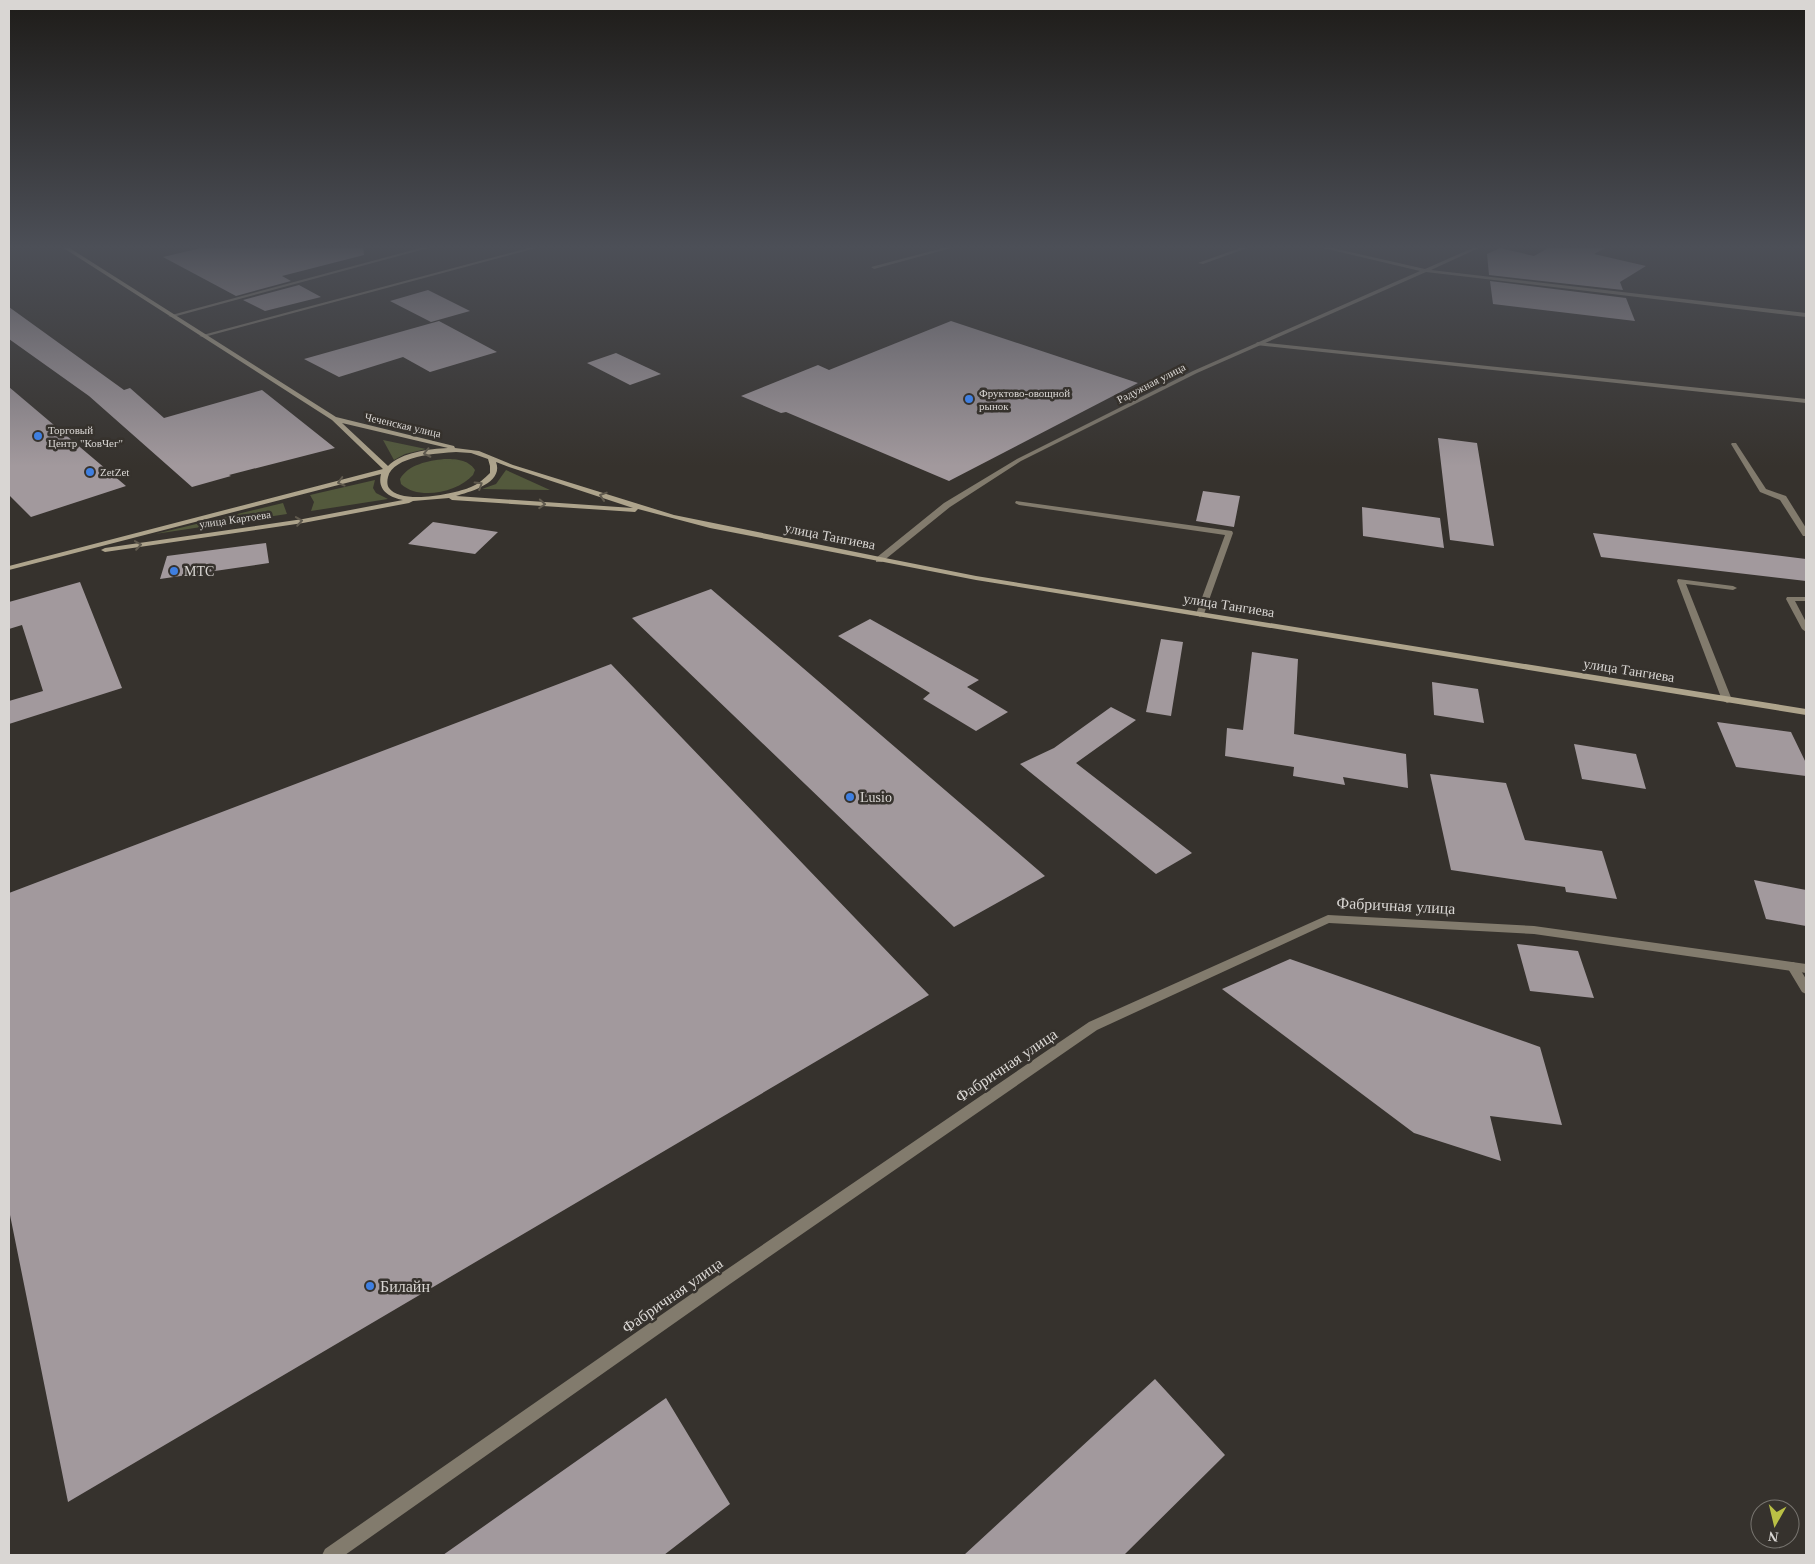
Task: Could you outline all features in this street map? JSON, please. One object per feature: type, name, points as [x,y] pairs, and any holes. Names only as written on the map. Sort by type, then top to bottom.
[{"type":"main road","name":"Чеченская улица","points":[[177,320],[334,419],[388,470]]},
{"type":"main road","name":"Чеченская улица","points":[[334,419],[467,450]]},
{"type":"main road","name":"улица Картоева","points":[[9,568],[388,470],[414,456],[441,450],[467,450]]},
{"type":"main road","points":[[467,450],[650,511]]},
{"type":"main road","points":[[441,498],[474,488],[486,481],[493,474],[494,466],[491,459]]},
{"type":"main road","points":[[388,470],[384,476],[383,483],[386,489],[404,497],[650,511]]},
{"type":"main road","name":"улица Картоева","points":[[55,557],[304,521],[418,499]]},
{"type":"main road","name":"улица Тангиева","points":[[650,511],[879,560],[1806,712]]},
{"type":"street","points":[[202,336],[262,320]]},
{"type":"street","name":"Радужная улица","points":[[879,560],[948,505],[1019,460],[1196,372],[1313,320]]},
{"type":"street","points":[[1258,344],[1806,400]]},
{"type":"street","points":[[1734,444],[1763,490],[1783,498],[1806,534]]},
{"type":"street","points":[[1019,503],[1229,533],[1200,614]]},
{"type":"street","points":[[1727,700],[1681,581],[1733,588]]},
{"type":"street","points":[[1806,599],[1790,599],[1806,629]]},
{"type":"street","name":"Фабричная улица","points":[[331,1555],[717,1285],[1093,1026],[1328,918],[1534,930],[1800,968]]},
{"type":"street","points":[[1800,968],[1806,990]]},
{"type":"green space","points":[[383,440],[426,449],[405,454],[394,460]]},
{"type":"green space","points":[[444,459],[457,460],[469,464],[475,470],[473,475],[458,486],[438,492],[418,492],[401,484],[400,479],[408,470],[425,462]]},
{"type":"green space","points":[[506,470],[550,490],[482,489],[496,484]]},
{"type":"green space","points":[[375,480],[373,488],[376,493],[388,499],[311,511],[314,502],[310,495]]},
{"type":"green space","points":[[283,503],[287,514],[155,534]]},
{"type":"building","points":[[9,320],[27,320],[124,390],[130,388],[164,418],[262,390],[335,448],[229,475],[231,476],[192,487],[89,396],[9,339]]},
{"type":"building","points":[[439,321],[497,352],[430,372],[403,357],[339,377],[304,359]]},
{"type":"building","name":"Фруктово-овощной рынок","points":[[951,321],[1138,383],[949,481],[786,412],[781,413],[741,396],[818,365],[829,370]]},
{"type":"building","points":[[616,353],[661,374],[630,385],[587,363]]},
{"type":"building","name":"Торговый Центр \"КовЧег\"","points":[[9,387],[126,486],[31,517],[9,495]]},
{"type":"building","points":[[1438,438],[1477,443],[1494,546],[1450,540]]},
{"type":"building","points":[[1203,491],[1240,496],[1234,527],[1196,521]]},
{"type":"building","points":[[1362,507],[1440,518],[1444,548],[1363,536]]},
{"type":"building","points":[[433,522],[498,532],[475,554],[408,544]]},
{"type":"building","points":[[1593,533],[1806,559],[1806,581],[1601,557]]},
{"type":"building","points":[[266,543],[269,563],[160,579],[167,556]]},
{"type":"building","points":[[80,582],[122,688],[9,724],[9,701],[43,691],[22,625],[9,629],[9,602]]},
{"type":"building","points":[[711,589],[1045,876],[954,927],[632,618]]},
{"type":"building","points":[[870,619],[979,680],[967,687],[1008,712],[976,731],[923,699],[930,693],[838,636]]},
{"type":"building","points":[[1161,639],[1183,642],[1171,716],[1146,712]]},
{"type":"building","points":[[1252,652],[1298,659],[1294,734],[1406,754],[1408,788],[1343,777],[1345,785],[1293,776],[1294,767],[1225,756],[1227,728],[1243,730]]},
{"type":"building","points":[[611,664],[929,995],[68,1502],[9,1210],[9,893]]},
{"type":"building","points":[[1432,682],[1478,689],[1484,723],[1434,715]]},
{"type":"building","points":[[1111,707],[1136,720],[1076,763],[1192,853],[1156,874],[1020,764],[1054,748]]},
{"type":"building","points":[[1717,722],[1791,732],[1806,763],[1806,776],[1736,767]]},
{"type":"building","points":[[1574,744],[1636,754],[1646,789],[1582,779]]},
{"type":"building","points":[[1430,774],[1506,783],[1525,840],[1602,851],[1617,899],[1566,892],[1565,887],[1451,870]]},
{"type":"building","points":[[1754,880],[1806,890],[1806,926],[1766,919]]},
{"type":"building","points":[[1517,944],[1578,951],[1594,998],[1530,991]]},
{"type":"building","points":[[1290,959],[1540,1047],[1562,1125],[1490,1116],[1501,1161],[1414,1133],[1222,989]]},
{"type":"building","points":[[1155,1379],[1225,1455],[1124,1555],[964,1555]]},
{"type":"building","points":[[666,1398],[730,1504],[664,1555],[443,1555]]},
{"type":"place","name":"Фруктово-овощной рынок","points":[[969,399]]},
{"type":"place","name":"Торговый Центр \"КовЧег\"","points":[[38,436]]},
{"type":"place","name":"ZetZet","points":[[90,472]]},
{"type":"place","name":"МТС","points":[[174,571]]},
{"type":"place","name":"Lusio","points":[[850,797]]},
{"type":"place","name":"Билайн","points":[[370,1286]]}]
